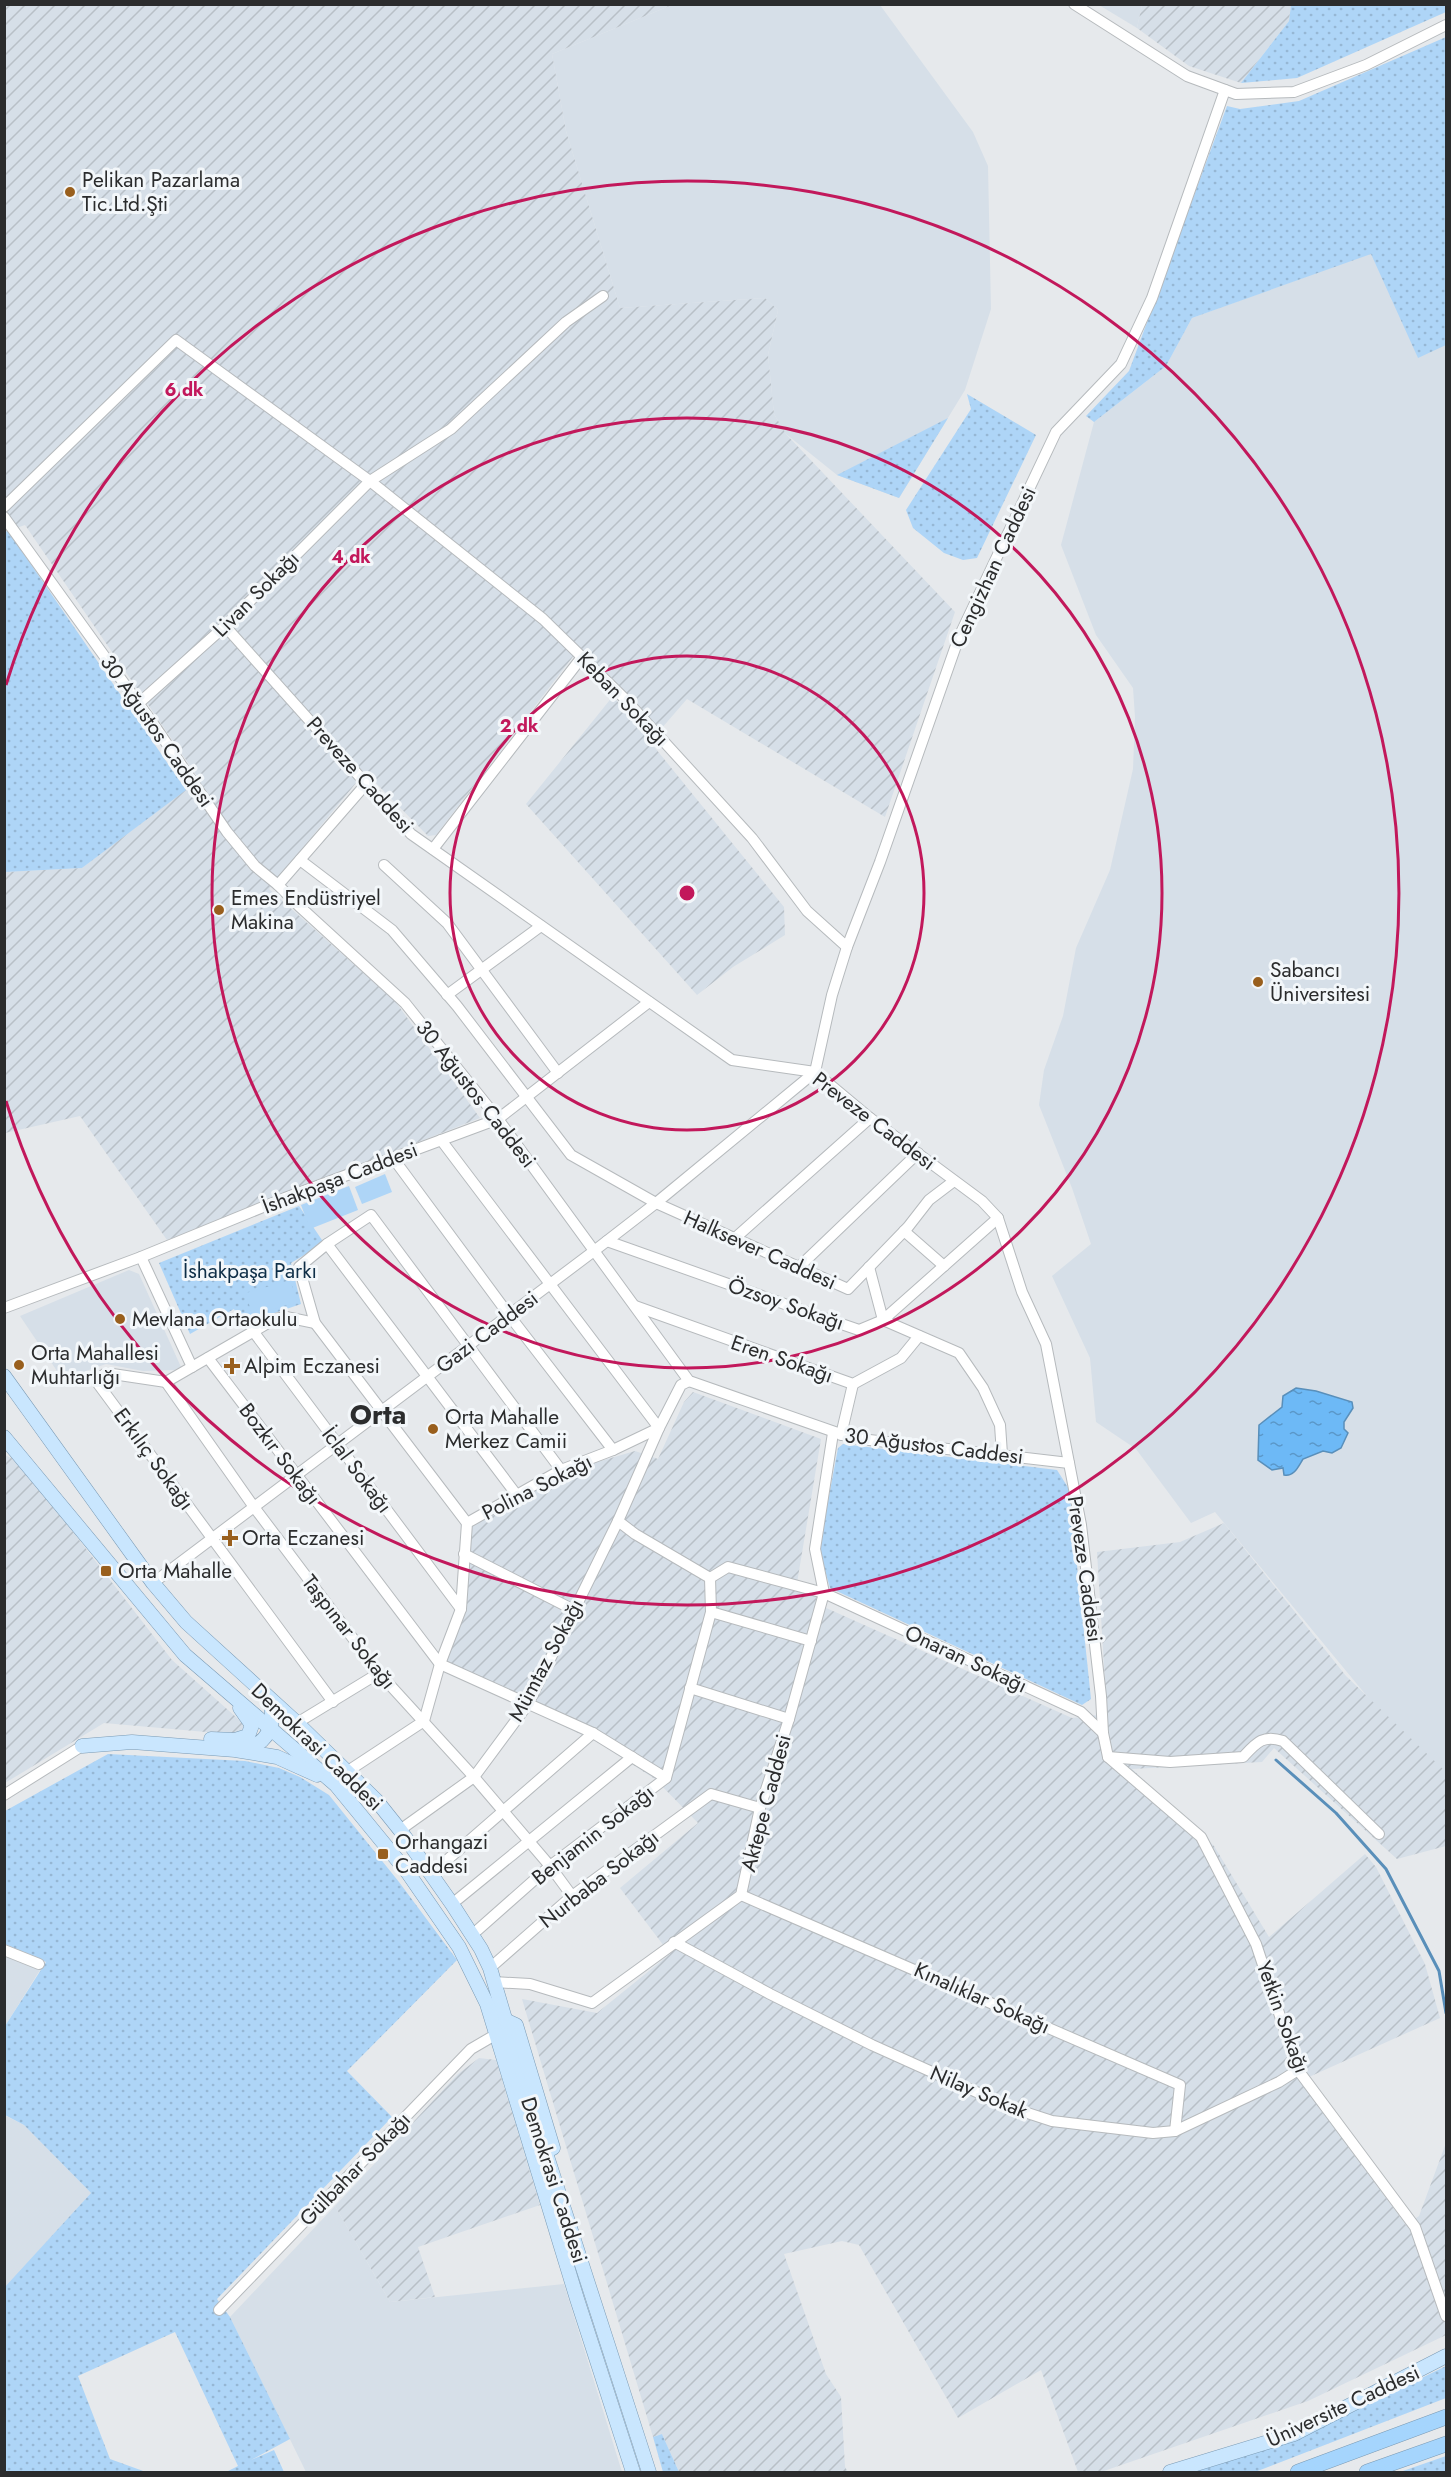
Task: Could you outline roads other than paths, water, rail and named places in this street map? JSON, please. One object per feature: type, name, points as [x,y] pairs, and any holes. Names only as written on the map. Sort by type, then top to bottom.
[{"type":"highway","points":[[1298,2472],[1446,2417]]},
{"type":"highway","points":[[1367,2472],[1446,2444]]},
{"type":"main road","name":"Demokrasi Caddesi","points":[[4,1376],[153,1583],[198,1634],[297,1723],[376,1800],[400,1830],[472,1935],[494,1982],[592,2298],[649,2472]]},
{"type":"main road","name":"Demokrasi Caddesi","points":[[4,1437],[185,1654],[336,1785],[408,1873],[459,1947],[476,1978],[495,2035],[633,2472]]},
{"type":"main road","points":[[153,1583],[148,1588],[147,1596],[154,1616]]},
{"type":"main road","points":[[82,1746],[109,1733],[243,1739],[251,1731],[249,1718],[222,1686]]},
{"type":"main road","points":[[235,1750],[253,1747],[260,1743],[271,1727],[272,1708],[269,1699]]},
{"type":"main road","points":[[82,1746],[132,1742],[235,1750],[277,1757],[304,1767],[336,1785]]},
{"type":"main road","points":[[495,2035],[495,2028],[505,2020]]},
{"type":"main road","name":"Üniversite Caddesi","points":[[1170,2472],[1294,2434],[1446,2356]]},
{"type":"street","points":[[1074,4],[1187,76],[1236,94],[1294,92],[1366,65],[1446,25]]},
{"type":"street","name":"Cengizhan Caddesi","points":[[815,1072],[831,996],[847,947],[883,853],[959,637],[1056,432],[1122,364],[1152,298],[1225,90]]},
{"type":"street","name":"Livan Sokağı","points":[[139,703],[225,626],[369,481],[451,429],[566,322],[603,296]]},
{"type":"street","name":"Keban Sokağı","points":[[4,507],[176,339],[369,481],[543,619],[625,699],[752,838],[807,910],[847,947]]},
{"type":"street","name":"30 Ağustos Caddesi","points":[[4,517],[139,703],[227,832],[255,866],[405,1003],[498,1119],[689,1381],[837,1434],[1069,1463]]},
{"type":"street","name":"Preveze Caddesi","points":[[225,626],[411,834],[732,1060],[815,1072],[870,1118],[982,1201],[998,1218],[1022,1292],[1046,1344],[1081,1525],[1101,1696],[1103,1733]]},
{"type":"street","points":[[433,849],[582,657]]},
{"type":"street","points":[[278,885],[366,784]]},
{"type":"street","points":[[300,860],[392,930],[447,995],[525,1097]]},
{"type":"street","points":[[384,865],[447,923],[558,1073]]},
{"type":"street","points":[[447,995],[542,926]]},
{"type":"street","name":"İshakpaşa Caddesi","points":[[4,1308],[141,1257],[285,1198],[498,1119],[649,1002]]},
{"type":"street","name":"Gazi Caddesi","points":[[153,1583],[607,1241],[815,1072]]},
{"type":"street","name":"Halksever Caddesi","points":[[525,1097],[570,1155],[656,1203],[848,1289],[929,1200],[954,1181]]},
{"type":"street","points":[[734,1239],[870,1118]]},
{"type":"street","points":[[441,1140],[659,1428],[681,1385],[689,1381]]},
{"type":"street","points":[[800,1266],[918,1153]]},
{"type":"street","points":[[393,1158],[508,1315],[613,1450]]},
{"type":"street","points":[[467,1523],[315,1323],[299,1267],[327,1244],[371,1215],[561,1470]]},
{"type":"street","points":[[883,1320],[998,1218]]},
{"type":"street","points":[[904,1230],[944,1266]]},
{"type":"street","name":"Özsoy Sokağı","points":[[607,1241],[859,1330],[883,1320]]},
{"type":"street","points":[[327,1244],[516,1494]]},
{"type":"street","points":[[141,1257],[192,1368]]},
{"type":"street","points":[[869,1267],[883,1320]]},
{"type":"street","name":"Eren Sokağı","points":[[633,1306],[853,1384],[901,1358],[919,1336]]},
{"type":"street","points":[[166,1382],[275,1319],[286,1317],[315,1323]]},
{"type":"street","points":[[883,1320],[959,1353],[983,1388],[1000,1425],[1002,1454]]},
{"type":"street","name":"İclal Sokağı","points":[[253,1331],[461,1609]]},
{"type":"street","name":"Bozkır Sokağı","points":[[208,1358],[295,1476],[440,1664]]},
{"type":"street","name":"Erkılıç Sokağı","points":[[166,1382],[106,1373],[96,1381],[333,1702]]},
{"type":"street","name":"Taşpınar Sokağı","points":[[166,1382],[254,1507],[379,1673],[474,1777],[550,1866],[572,1896]]},
{"type":"street","name":"Aktepe Caddesi","points":[[494,1982],[530,1984],[592,2003],[741,1895],[760,1808],[789,1719],[824,1593],[815,1549],[837,1434],[853,1384]]},
{"type":"street","name":"Polina Sokağı","points":[[424,1721],[440,1664],[461,1609],[467,1523],[561,1470],[613,1450],[659,1428]]},
{"type":"street","name":"Mümtaz Sokağı","points":[[400,1830],[474,1777],[528,1704],[618,1521],[659,1428]]},
{"type":"street","points":[[618,1521],[635,1534],[710,1578]]},
{"type":"street","points":[[464,1554],[574,1610]]},
{"type":"street","name":"Onaran Sokağı","points":[[710,1578],[728,1567],[824,1593],[1081,1712],[1103,1733]]},
{"type":"street","name":"Benjamin Sokağı","points":[[472,1935],[550,1866],[666,1778],[711,1612],[710,1578]]},
{"type":"street","points":[[711,1612],[811,1641]]},
{"type":"street","points":[[440,1664],[593,1733],[666,1778]]},
{"type":"street","points":[[297,1723],[379,1673]]},
{"type":"street","points":[[690,1688],[789,1719]]},
{"type":"street","points":[[348,1771],[424,1721]]},
{"type":"street","points":[[431,1874],[593,1733]]},
{"type":"street","points":[[1103,1733],[1108,1757],[1170,1762],[1243,1756],[1258,1740],[1275,1738],[1283,1741],[1379,1834]]},
{"type":"street","points":[[4,1795],[82,1746]]},
{"type":"street","points":[[452,1904],[632,1757]]},
{"type":"street","name":"Yetkin Sokağı","points":[[1108,1757],[1201,1837],[1256,1944],[1298,2070],[1416,2227],[1446,2316]]},
{"type":"street","name":"Nurbaba Sokağı","points":[[489,1968],[572,1896],[711,1794],[760,1808]]},
{"type":"street","name":"Kınalıklar Sokağı","points":[[741,1895],[1180,2085],[1175,2131]]},
{"type":"street","name":"Nilay Sokak","points":[[674,1942],[770,1994],[872,2045],[1012,2108],[1052,2121],[1153,2133],[1175,2131],[1279,2082],[1298,2070]]},
{"type":"street","points":[[4,1950],[39,1964]]},
{"type":"street","name":"Gülbahar Sokağı","points":[[219,2310],[471,2049],[495,2035]]},
{"type":"water","points":[[1296,1388],[1316,1391],[1352,1402],[1353,1408],[1344,1422],[1344,1429],[1348,1433],[1341,1448],[1332,1453],[1323,1451],[1303,1459],[1293,1473],[1284,1475],[1283,1468],[1272,1470],[1258,1460],[1259,1425],[1282,1407],[1283,1396]]},
{"type":"waterway","points":[[1276,1760],[1336,1813],[1386,1869],[1439,1971],[1446,2013]]},
{"type":"place","name":"Pelikan Pazarlama Tic.Ltd.Şti","points":[[70,192]]},
{"type":"place","name":"Emes Endüstriyel Makina","points":[[219,910]]},
{"type":"place","name":"Sabancı Üniversitesi","points":[[1258,982]]},
{"type":"place","name":"Mevlana Ortaokulu","points":[[120,1319]]},
{"type":"place","name":"Orta Mahallesi Muhtarlığı","points":[[19,1365]]},
{"type":"place","name":"Alpim Eczanesi","points":[[232,1366]]},
{"type":"place","name":"Orta Mahalle Merkez Camii","points":[[433,1429]]},
{"type":"place","name":"Orta Eczanesi","points":[[230,1538]]},
{"type":"place","name":"Orta Mahalle","points":[[106,1571]]},
{"type":"place","name":"Orhangazi Caddesi","points":[[383,1854]]},
{"type":"district","name":"Orta","points":[[378,1414]]},
{"type":"park label","name":"İshakpaşa Parkı","points":[[250,1271]]}]
